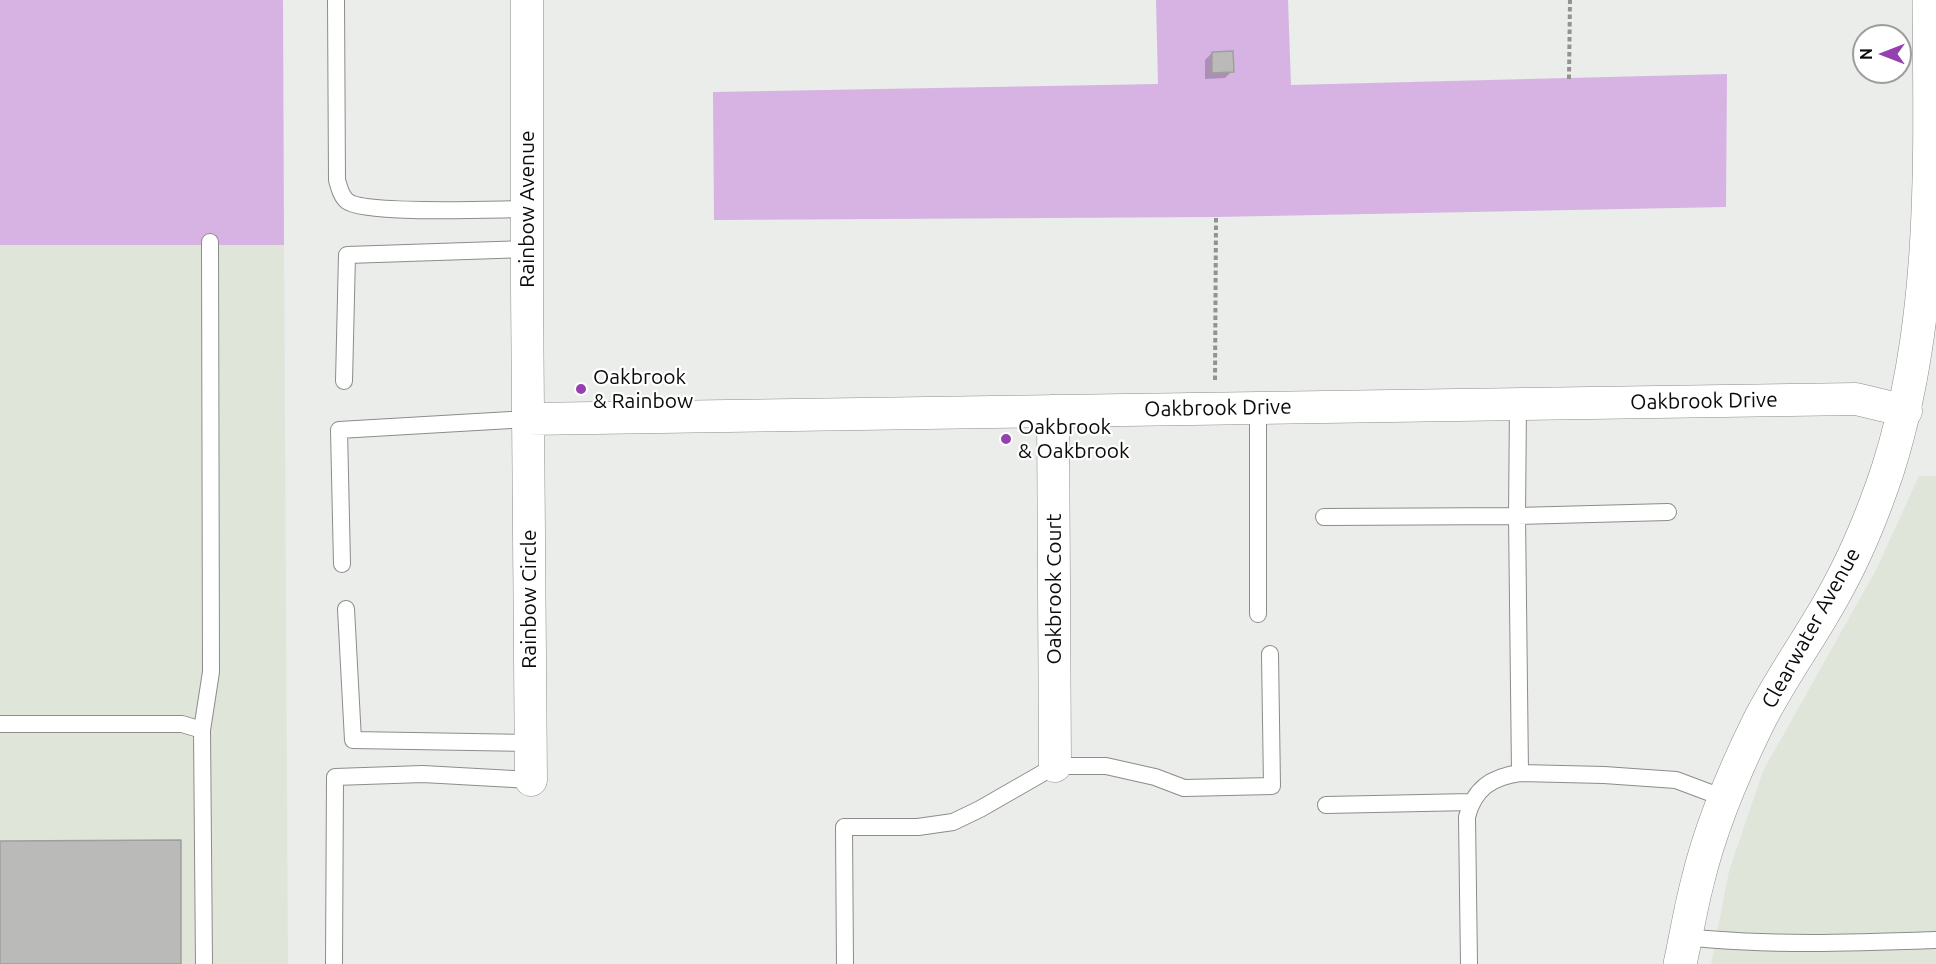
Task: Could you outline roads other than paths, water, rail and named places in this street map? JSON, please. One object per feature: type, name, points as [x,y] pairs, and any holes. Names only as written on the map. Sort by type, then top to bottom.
[{"type":"street","name":"Rainbow Avenue","points":[[527,0],[528,419]]},
{"type":"street","name":"Clearwater Avenue","points":[[1683,950],[1697,883],[1724,798],[1759,721],[1837,590],[1864,533],[1888,470],[1906,411],[1923,321],[1926,285],[1929,228],[1929,0]]},
{"type":"street","name":"Oakbrook Drive","points":[[528,419],[1856,399],[1906,411]]},
{"type":"street","name":"Oakbrook Court","points":[[1053,411],[1054,766]]},
{"type":"street","name":"Rainbow Circle","points":[[528,419],[531,780]]},
{"type":"lane","points":[[336,0],[337,180],[346,201],[354,205],[389,209],[527,209]]},
{"type":"lane","points":[[204,964],[202,730],[211,672],[210,242]]},
{"type":"lane","points":[[344,381],[347,255],[527,249]]},
{"type":"lane","points":[[1518,403],[1520,773]]},
{"type":"lane","points":[[1258,407],[1258,614]]},
{"type":"lane","points":[[342,564],[339,430],[528,419]]},
{"type":"lane","points":[[1324,517],[1517,516],[1668,512]]},
{"type":"lane","points":[[346,609],[353,740],[530,743]]},
{"type":"lane","points":[[845,964],[844,826],[918,827],[953,822],[1054,766],[1107,766],[1155,777],[1184,788],[1272,786],[1270,654]]},
{"type":"lane","points":[[0,724],[182,724],[202,730]]},
{"type":"lane","points":[[1469,964],[1467,817],[1471,802],[1483,788],[1495,779],[1520,773],[1677,780],[1724,798]]},
{"type":"lane","points":[[334,964],[334,777],[423,774],[531,780]]},
{"type":"lane","points":[[1326,805],[1471,802]]},
{"type":"lane","points":[[1683,950],[1732,942],[1824,945],[1936,940]]},
{"type":"place","name":"Oakbrook & Rainbow","points":[[581,389]]},
{"type":"place","name":"Oakbrook & Oakbrook","points":[[1006,439]]}]
